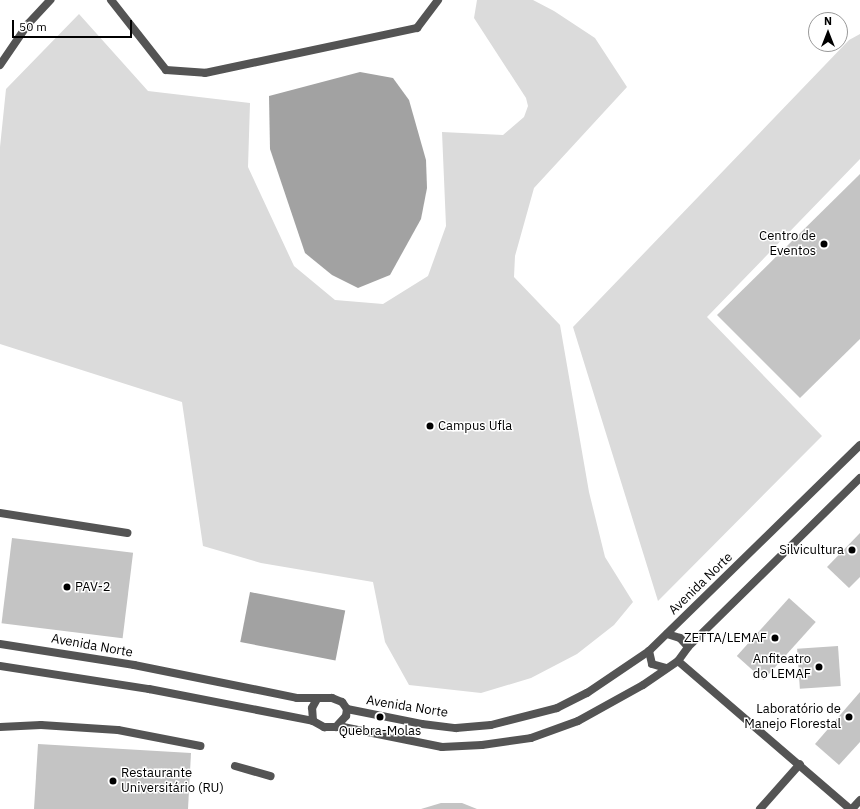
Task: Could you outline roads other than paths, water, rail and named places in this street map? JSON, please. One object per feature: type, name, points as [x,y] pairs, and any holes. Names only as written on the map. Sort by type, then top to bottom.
[{"type":"street","points":[[0,65],[28,24],[50,0]]},
{"type":"street","points":[[110,0],[166,70],[205,73],[417,28],[438,0]]},
{"type":"street","name":"Avenida Norte","points":[[0,644],[134,665],[297,698],[332,698],[342,702],[347,709],[422,724],[456,728],[491,725],[557,708],[587,693],[649,651],[682,617],[860,445]]},
{"type":"street","points":[[0,666],[141,688],[313,721],[324,727],[336,727],[442,747],[482,745],[531,738],[578,721],[643,685],[678,661],[688,647],[860,479]]},
{"type":"street","points":[[0,513],[127,533]]},
{"type":"street","points":[[667,634],[680,638],[688,647]]},
{"type":"street","points":[[649,651],[652,664],[666,668]]},
{"type":"street","points":[[678,661],[851,809],[860,800]]},
{"type":"street","points":[[313,721],[312,708],[317,699]]},
{"type":"street","points":[[336,727],[346,716],[347,709]]},
{"type":"street","points":[[0,727],[41,725],[118,730],[200,746]]},
{"type":"street","points":[[760,809],[800,764]]},
{"type":"street","points":[[235,766],[271,776]]},
{"type":"place","name":"Centro de Eventos","points":[[824,244]]},
{"type":"place","name":"Campus Ufla","points":[[430,426]]},
{"type":"place","name":"Silvicultura","points":[[852,550]]},
{"type":"place","name":"PAV-2","points":[[67,587]]},
{"type":"place","name":"ZETTA/LEMAF","points":[[775,638]]},
{"type":"place","name":"Anfiteatro do LEMAF","points":[[819,667]]},
{"type":"place","name":"Quebra-Molas","points":[[380,717]]},
{"type":"place","name":"Laboratório de Manejo Florestal","points":[[849,717]]},
{"type":"place","name":"Restaurante Universitário (RU)","points":[[113,781]]}]
